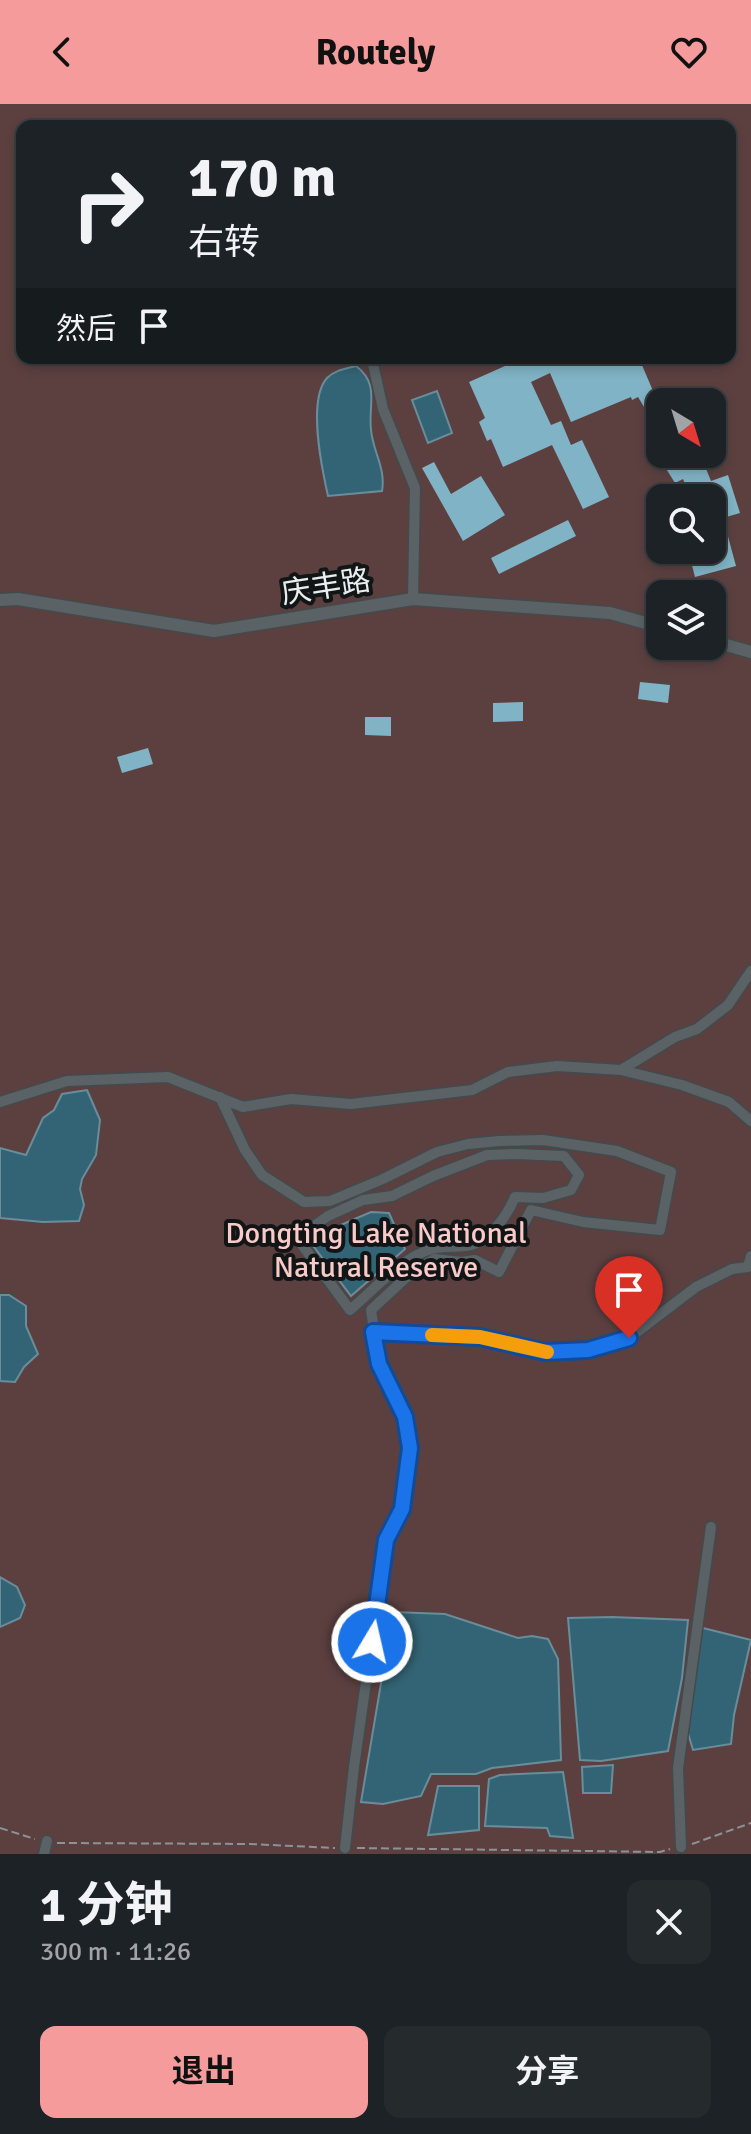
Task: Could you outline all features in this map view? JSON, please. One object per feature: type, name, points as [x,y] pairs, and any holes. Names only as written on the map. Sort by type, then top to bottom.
[{"type":"street","points":[[373,364],[383,409],[415,488],[413,599]]},
{"type":"street","name":"庆丰路","points":[[0,600],[18,599],[214,631],[413,599],[610,613],[646,623]]},
{"type":"street","points":[[726,645],[751,652]]},
{"type":"street","points":[[621,1070],[675,1037],[697,1029],[728,1005],[751,971]]},
{"type":"street","points":[[0,1102],[67,1081],[168,1077],[243,1107],[291,1099],[351,1104],[472,1090],[508,1072],[557,1066],[621,1070],[682,1085],[729,1102],[751,1121]]},
{"type":"street","points":[[220,1097],[245,1150],[262,1175],[304,1202],[330,1201],[437,1152],[468,1144],[499,1141],[543,1140],[617,1151],[671,1172],[660,1230],[583,1222],[531,1210],[499,1272],[475,1260],[435,1259],[413,1271],[371,1310],[379,1364],[405,1417],[410,1448],[402,1509],[386,1540],[345,1848]]},
{"type":"street","points":[[487,1155],[564,1156],[579,1175],[571,1190],[543,1198],[515,1197],[508,1213],[494,1230],[468,1246],[443,1245],[416,1255],[350,1310],[297,1238],[328,1216],[363,1200],[392,1196],[487,1155]]},
{"type":"street","points":[[373,1332],[480,1337],[545,1352],[588,1350],[629,1338],[696,1287],[732,1269],[748,1267],[751,1256]]},
{"type":"street","points":[[681,1847],[678,1768],[711,1527]]},
{"type":"street","points":[[44,1854],[47,1841]]},
{"type":"path","points":[[0,1828],[47,1841],[660,1852],[709,1840],[751,1823]]},
{"type":"green space","name":"Dongting Lake National Natural Reserve","points":[[0,104],[751,104],[751,1854],[0,1854]]},
{"type":"water","points":[[356,366],[371,388],[370,421],[382,475],[382,491],[328,496],[318,435],[321,388],[327,378],[337,371]]},
{"type":"water","points":[[437,391],[452,433],[428,443],[412,400]]},
{"type":"water","points":[[87,1090],[100,1120],[96,1155],[82,1179],[80,1189],[84,1205],[79,1221],[0,1218],[0,1148],[26,1155],[43,1118],[54,1110],[62,1094]]},
{"type":"water","points":[[371,1212],[389,1213],[405,1249],[351,1296],[308,1239]]},
{"type":"water","points":[[0,1295],[9,1295],[26,1306],[26,1326],[38,1354],[24,1367],[15,1382],[0,1381]]},
{"type":"water","points":[[0,1577],[17,1587],[25,1605],[20,1618],[0,1627]]},
{"type":"water","points":[[393,1612],[445,1614],[518,1638],[532,1636],[548,1639],[558,1659],[561,1760],[492,1768],[476,1774],[431,1774],[421,1796],[383,1804],[361,1802]]},
{"type":"water","points":[[568,1618],[688,1620],[682,1678],[668,1751],[601,1761],[580,1760]]},
{"type":"water","points":[[699,1627],[751,1640],[734,1715],[731,1744],[693,1750],[687,1730]]},
{"type":"water","points":[[613,1765],[611,1793],[583,1793],[582,1767]]},
{"type":"water","points":[[563,1772],[573,1838],[550,1836],[547,1828],[485,1826],[489,1779],[500,1775]]},
{"type":"water","points":[[438,1786],[479,1786],[479,1830],[428,1835]]},
{"type":"building","points":[[510,364],[642,364],[652,388],[646,388],[646,410],[638,397],[632,400],[631,397],[571,422],[550,373],[531,382],[551,425],[561,421],[571,445],[582,440],[609,497],[583,509],[552,445],[503,467],[491,439],[487,441],[479,422],[485,418],[469,382]]},
{"type":"building","points":[[434,462],[451,494],[481,476],[505,515],[463,541],[422,468]]},
{"type":"building","points":[[666,468],[706,468],[711,481],[728,475],[740,513],[726,517],[726,484],[685,484],[683,479],[675,483]]},
{"type":"building","points":[[568,520],[576,536],[499,574],[491,558]]},
{"type":"building","points":[[726,529],[736,566],[695,577],[692,564],[726,564]]},
{"type":"building","points":[[640,682],[670,685],[668,703],[638,699]]},
{"type":"building","points":[[523,702],[523,721],[493,722],[493,703]]},
{"type":"building","points":[[365,717],[391,717],[391,736],[365,735]]},
{"type":"building","points":[[148,748],[153,764],[122,773],[117,757]]},
{"type":"slow traffic","points":[[432,1335],[480,1337],[547,1352]]},
{"type":"route","points":[[372,1642],[386,1540],[402,1509],[410,1448],[405,1417],[379,1364],[373,1332],[480,1337],[545,1352],[588,1350],[629,1338]]}]
